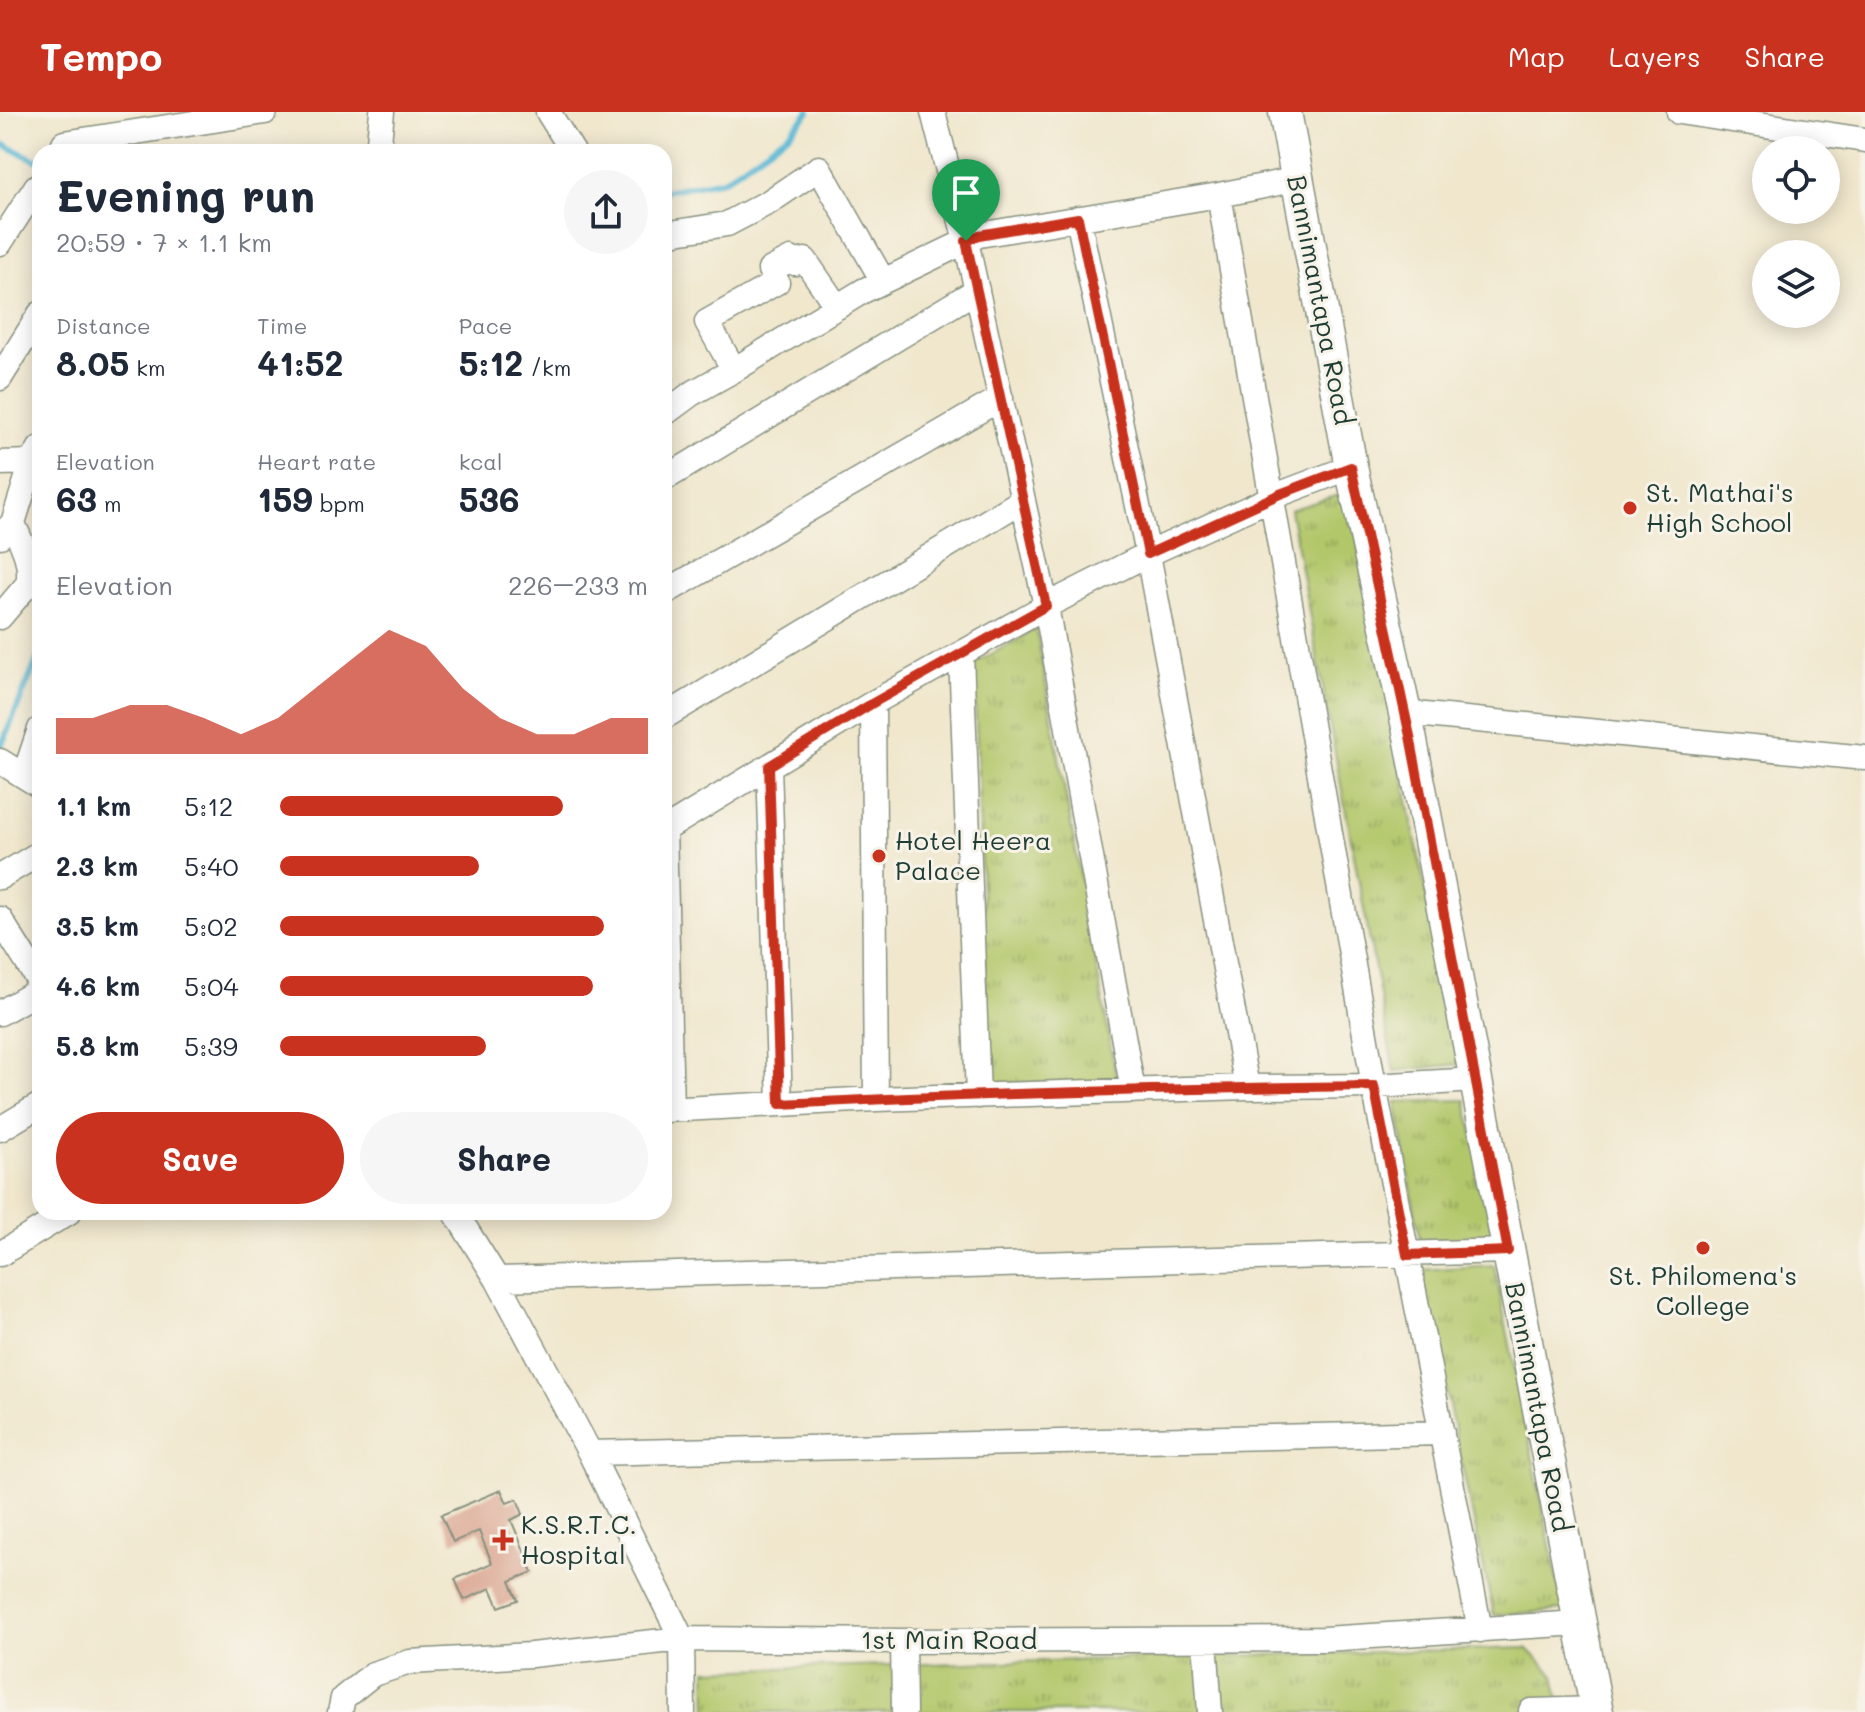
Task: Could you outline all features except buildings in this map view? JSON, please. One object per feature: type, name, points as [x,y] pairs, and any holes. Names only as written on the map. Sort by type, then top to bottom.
[{"type":"main road","name":"Bannimantapa Road","points":[[1285,112],[1351,467],[1405,713],[1597,1711]]},
{"type":"street","points":[[64,143],[265,112]]},
{"type":"street","points":[[379,144],[382,112]]},
{"type":"street","points":[[548,112],[568,144]]},
{"type":"street","points":[[933,112],[966,241],[1046,606],[1133,1091]]},
{"type":"street","points":[[1679,112],[1865,140]]},
{"type":"street","points":[[672,233],[727,224],[769,202],[819,168],[883,281]]},
{"type":"street","points":[[672,408],[863,291],[979,235],[1298,179]]},
{"type":"street","points":[[0,243],[32,193]]},
{"type":"street","points":[[1219,195],[1374,1086],[1480,1630]]},
{"type":"street","points":[[1078,218],[1148,554],[1247,1087]]},
{"type":"street","points":[[734,370],[707,322],[777,282],[770,270],[791,259],[795,263],[805,260],[837,307]]},
{"type":"street","points":[[672,474],[977,290]]},
{"type":"street","points":[[0,378],[32,327]]},
{"type":"street","points":[[672,588],[1001,398]]},
{"type":"street","points":[[0,463],[32,456]]},
{"type":"street","points":[[0,617],[30,578],[28,560],[6,529],[32,465]]},
{"type":"street","points":[[672,824],[873,703],[1046,606],[1148,554],[1272,498],[1351,467]]},
{"type":"street","points":[[672,712],[1023,500]]},
{"type":"street","points":[[961,654],[978,1096]]},
{"type":"street","points":[[873,703],[876,1099]]},
{"type":"street","points":[[1405,713],[1865,758]]},
{"type":"street","points":[[19,773],[32,746]]},
{"type":"street","points":[[769,766],[780,1104]]},
{"type":"street","points":[[0,877],[32,858]]},
{"type":"street","points":[[0,919],[32,970]]},
{"type":"street","points":[[0,1013],[32,995]]},
{"type":"street","points":[[672,1110],[876,1099],[1374,1086],[1476,1080]]},
{"type":"street","points":[[0,1129],[32,1110]]},
{"type":"street","points":[[0,1254],[56,1220]]},
{"type":"street","points":[[460,1220],[497,1279],[590,1453],[682,1639],[683,1712]]},
{"type":"street","points":[[497,1279],[1508,1251]]},
{"type":"street","points":[[590,1453],[1442,1433]]},
{"type":"street","name":"1st Main Road","points":[[340,1712],[343,1698],[373,1674],[410,1662],[531,1655],[682,1639],[1324,1639],[1580,1623]]},
{"type":"street","points":[[1205,1640],[1210,1712]]},
{"type":"street","points":[[903,1641],[904,1712]]},
{"type":"street","points":[[1520,1712],[1597,1711]]},
{"type":"green space","points":[[1348,492],[1459,1064],[1394,1071],[1290,510]]},
{"type":"green space","points":[[1036,629],[1117,1082],[989,1084],[974,664]]},
{"type":"green space","points":[[1466,1100],[1494,1236],[1420,1241],[1396,1102]]},
{"type":"green space","points":[[1494,1265],[1563,1610],[1494,1615],[1420,1270]]},
{"type":"green space","points":[[1527,1648],[1554,1675],[1561,1712],[707,1712],[706,1670]]},
{"type":"waterway","points":[[672,190],[724,180],[790,133],[809,112]]},
{"type":"waterway","points":[[0,143],[32,158]]},
{"type":"waterway","points":[[0,749],[32,672]]},
{"type":"place","name":"St. Mathai's High School","points":[[1630,508]]},
{"type":"place","name":"Hotel Heera Palace","points":[[879,856]]},
{"type":"place","name":"St. Philomena's College","points":[[1703,1248]]},
{"type":"place","name":"K.S.R.T.C. Hospital","points":[[503,1540]]},
{"type":"route","points":[[1078,218],[1148,554],[1280,494],[1351,467],[1410,736],[1508,1251],[1407,1255],[1374,1086],[1247,1087],[780,1104],[769,766],[873,703],[1046,606],[966,241],[979,235],[1078,218]]}]
